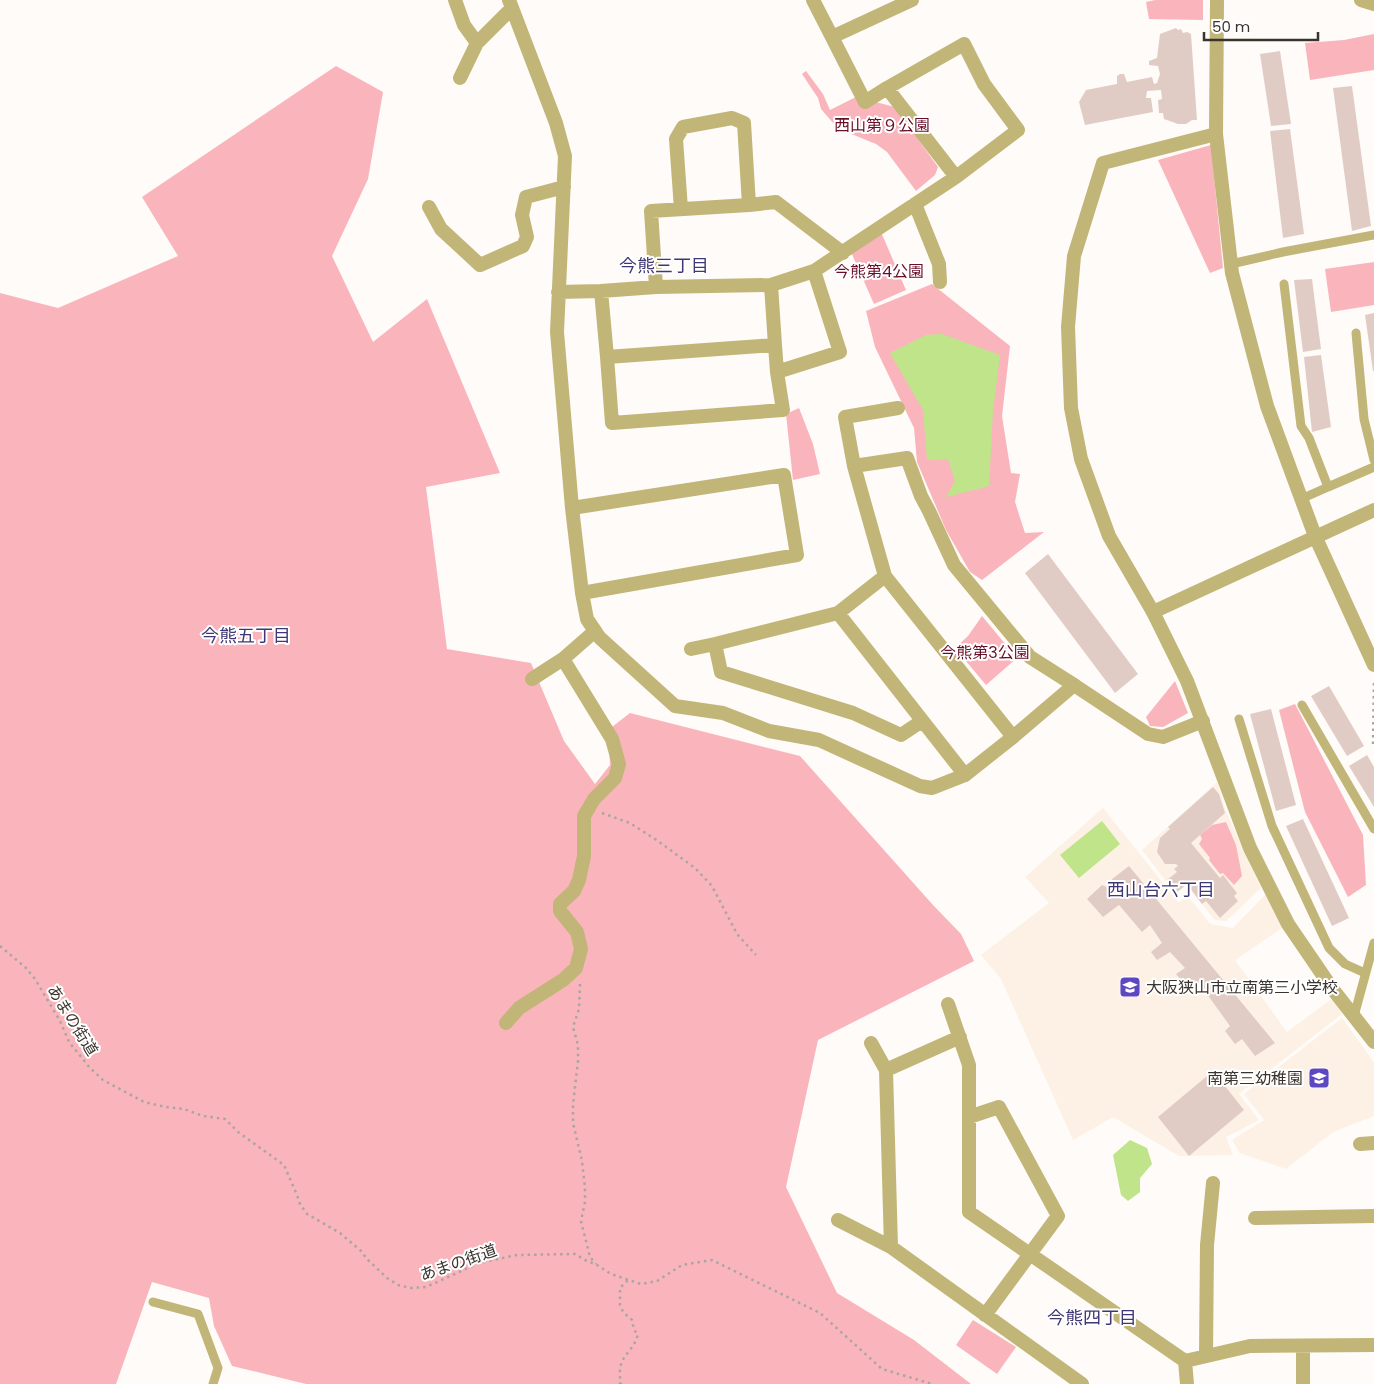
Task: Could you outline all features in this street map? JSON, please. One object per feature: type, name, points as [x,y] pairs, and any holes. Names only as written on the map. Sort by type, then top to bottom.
[{"type":"street","points":[[455,0],[464,24],[477,43]]},
{"type":"street","points":[[558,292],[656,287],[771,285],[814,271],[956,176],[1018,130],[984,84],[964,44],[865,102],[813,0]]},
{"type":"street","points":[[832,37],[912,0]]},
{"type":"street","points":[[1217,0],[1216,134],[1232,273],[1267,406],[1315,536],[1374,665]]},
{"type":"street","points":[[1361,0],[1374,4]]},
{"type":"street","points":[[460,78],[477,43],[510,4],[556,123],[565,156],[557,332],[572,508],[582,593],[587,620],[600,638],[675,706],[723,712],[769,732],[819,740],[920,786],[932,788],[964,775],[1013,737],[1074,684]]},
{"type":"street","points":[[887,88],[956,176]]},
{"type":"street","points":[[681,209],[676,140],[683,127],[732,118],[744,123],[749,205]]},
{"type":"street","points":[[1216,134],[1102,163],[1074,256],[1068,328],[1071,408],[1081,459],[1109,536],[1153,612],[1187,681],[1250,848],[1288,924],[1331,987],[1374,1042]]},
{"type":"street","points":[[429,207],[441,229],[480,265],[523,246],[527,237],[522,215],[526,197],[564,187]]},
{"type":"street","points":[[656,287],[651,212],[776,202],[843,253]]},
{"type":"street","points":[[915,204],[939,264],[940,282]]},
{"type":"street","points":[[777,372],[840,352],[814,271]]},
{"type":"street","points":[[601,291],[612,423],[783,410],[777,372],[771,285]]},
{"type":"street","points":[[607,357],[775,345]]},
{"type":"street","points":[[898,408],[845,417],[854,466],[885,576],[1013,737]]},
{"type":"street","points":[[854,466],[907,458],[921,496],[930,511],[954,565],[1030,657],[1148,734],[1163,737],[1203,721]]},
{"type":"street","points":[[572,508],[784,475],[797,555],[582,593]]},
{"type":"street","points":[[1153,612],[1374,510]]},
{"type":"street","points":[[691,650],[838,613],[885,576]]},
{"type":"street","points":[[838,613],[964,775]]},
{"type":"street","points":[[532,679],[563,659],[595,630]]},
{"type":"street","points":[[715,644],[721,672],[853,713],[901,736],[922,721]]},
{"type":"street","points":[[506,1023],[519,1008],[563,980],[576,968],[581,949],[577,932],[560,911],[560,904],[574,891],[580,880],[584,856],[584,816],[594,800],[615,778],[619,764],[612,740],[563,659]]},
{"type":"street","points":[[948,1004],[969,1065],[969,1212],[1185,1361],[1250,1346],[1374,1345]]},
{"type":"street","points":[[886,1070],[960,1037]]},
{"type":"street","points":[[871,1043],[886,1070],[890,1247]]},
{"type":"street","points":[[969,1117],[999,1107],[1058,1216],[985,1315]]},
{"type":"street","points":[[1206,1356],[1207,1245],[1213,1183]]},
{"type":"street","points":[[1255,1218],[1374,1216]]},
{"type":"street","points":[[838,1220],[890,1247],[1082,1384]]},
{"type":"street","points":[[1303,1346],[1303,1384]]},
{"type":"street","points":[[1185,1361],[1186,1384]]},
{"type":"lane","points":[[1231,264],[1374,235]]},
{"type":"lane","points":[[1284,284],[1301,426],[1309,438],[1328,487]]},
{"type":"lane","points":[[1356,333],[1364,420],[1374,460]]},
{"type":"lane","points":[[1301,498],[1374,467]]},
{"type":"lane","points":[[1302,705],[1374,829]]},
{"type":"lane","points":[[1239,719],[1272,826],[1329,948],[1345,964],[1365,974]]},
{"type":"lane","points":[[1354,1016],[1374,943]]},
{"type":"lane","points":[[153,1302],[198,1314],[218,1368],[213,1384]]},
{"type":"path","points":[[1373,744],[1374,665]]},
{"type":"path","points":[[590,805],[606,815],[630,823],[695,868],[712,886],[737,934],[756,955]]},
{"type":"path","name":"あまの街道","points":[[0,946],[36,979],[60,1021],[69,1042],[90,1068],[103,1080],[144,1102],[184,1109],[203,1116],[225,1119],[238,1132],[284,1166],[306,1214],[340,1233],[361,1251],[367,1260],[387,1278],[398,1285],[411,1288],[426,1287],[480,1263],[517,1254],[575,1254],[611,1274],[641,1284],[657,1281],[682,1265],[712,1260],[820,1313],[882,1369],[932,1384]]},
{"type":"path","points":[[576,968],[580,989],[579,1009],[573,1027],[578,1045],[578,1061],[573,1123],[582,1162],[585,1188],[585,1202],[581,1221],[590,1257],[597,1265]]},
{"type":"path","points":[[619,1384],[621,1382],[620,1368],[623,1357],[637,1340],[638,1334],[634,1330],[632,1320],[623,1312],[620,1304],[620,1288],[628,1280]]},
{"type":"shaded area","points":[[942,334],[1000,355],[993,411],[989,486],[946,497],[955,481],[948,459],[927,460],[923,410],[890,353],[926,335]]},
{"type":"shaded area","points":[[1217,782],[1225,809],[1261,888],[1226,921],[1215,920],[1186,885],[1176,894],[1142,850]]},
{"type":"shaded area","name":"大阪狭山市立南第三小学校","points":[[1103,808],[1179,903],[1187,895],[1210,924],[1233,928],[1265,895],[1288,924],[1235,960],[1287,1032],[1337,995],[1342,1014],[1239,1094],[1259,1120],[1226,1137],[1233,1155],[1179,1156],[1113,1117],[1073,1140],[1001,979],[981,955],[1049,903],[1025,877]]},
{"type":"shaded area","points":[[1102,821],[1120,844],[1079,878],[1060,855]]},
{"type":"shaded area","name":"南第三幼稚園","points":[[1342,1018],[1374,1062],[1374,1116],[1333,1132],[1286,1169],[1240,1153],[1232,1140],[1264,1120],[1244,1094]]},
{"type":"shaded area","points":[[1130,1140],[1147,1148],[1152,1164],[1140,1178],[1140,1192],[1128,1201],[1121,1195],[1113,1155]]},
{"type":"green space","points":[[1155,0],[1203,0],[1203,20],[1149,19],[1146,2]]},
{"type":"green space","points":[[1374,34],[1374,70],[1310,80],[1305,43],[1344,40]]},
{"type":"green space","points":[[336,66],[383,92],[368,179],[332,256],[373,342],[427,299],[500,473],[426,487],[447,649],[531,663],[564,741],[595,784],[610,765],[608,730],[630,713],[800,756],[961,934],[974,961],[818,1040],[786,1187],[837,1293],[914,1340],[971,1384],[306,1384],[232,1366],[214,1326],[209,1298],[152,1282],[116,1384],[0,1384],[0,293],[58,308],[178,256],[142,197]]},
{"type":"green space","name":"西山第９公園","points":[[806,71],[823,94],[830,110],[856,97],[895,107],[938,167],[935,175],[916,191],[887,152],[876,144],[849,133],[834,124],[821,109],[818,98],[802,74]]},
{"type":"green space","points":[[1211,145],[1223,268],[1210,273],[1158,160]]},
{"type":"green space","name":"今熊第4公園","points":[[881,232],[906,290],[874,304],[851,252]]},
{"type":"green space","points":[[1374,262],[1374,305],[1331,312],[1325,269]]},
{"type":"green space","points":[[932,284],[1010,346],[1002,416],[1011,473],[1020,474],[1015,502],[1025,533],[1044,532],[982,580],[970,572],[946,530],[917,462],[914,428],[875,347],[866,311]]},
{"type":"green space","points":[[799,408],[813,444],[820,474],[793,480],[786,414]]},
{"type":"green space","name":"今熊第3公園","points":[[982,616],[1017,658],[986,685],[955,648],[968,636]]},
{"type":"green space","points":[[1175,681],[1188,713],[1163,727],[1150,726],[1146,717]]},
{"type":"green space","points":[[1295,704],[1363,835],[1366,885],[1348,897],[1305,812],[1279,710]]},
{"type":"green space","points":[[1226,822],[1236,845],[1242,876],[1234,885],[1223,873],[1220,874],[1199,844],[1202,839],[1200,835],[1212,825]]},
{"type":"green space","points":[[973,1320],[1016,1347],[997,1374],[956,1345]]},
{"type":"building","points":[[1176,28],[1178,30],[1181,29],[1183,33],[1191,34],[1197,120],[1192,120],[1186,124],[1178,124],[1164,119],[1163,113],[1159,113],[1158,100],[1162,99],[1161,90],[1147,91],[1146,98],[1151,98],[1153,112],[1085,125],[1079,102],[1086,90],[1117,84],[1117,76],[1120,74],[1124,74],[1127,82],[1152,77],[1154,84],[1157,83],[1160,74],[1158,66],[1149,65],[1149,61],[1157,58],[1160,34]]},
{"type":"building","points":[[1280,51],[1291,124],[1271,126],[1260,54]]},
{"type":"building","points":[[1352,86],[1371,226],[1352,231],[1333,88]]},
{"type":"building","points":[[1290,129],[1304,234],[1283,238],[1270,131]]},
{"type":"building","points":[[1312,279],[1321,349],[1303,352],[1294,280]]},
{"type":"building","points":[[1374,313],[1374,371],[1373,371],[1365,315]]},
{"type":"building","points":[[1321,355],[1331,427],[1312,432],[1304,357]]},
{"type":"building","points":[[1048,554],[1138,674],[1115,693],[1025,573]]},
{"type":"building","points":[[1329,686],[1364,746],[1347,756],[1311,696]]},
{"type":"building","points":[[1271,709],[1296,805],[1276,811],[1250,714]]},
{"type":"building","points":[[1367,755],[1374,767],[1374,807],[1349,766]]},
{"type":"building","points":[[1213,787],[1219,794],[1225,813],[1191,843],[1220,878],[1223,875],[1237,893],[1234,896],[1238,901],[1220,918],[1206,901],[1202,904],[1187,884],[1177,892],[1167,880],[1177,872],[1174,869],[1178,866],[1176,864],[1165,864],[1157,852],[1160,838],[1170,829],[1168,827]]},
{"type":"building","points":[[1303,819],[1349,918],[1332,926],[1286,826]]},
{"type":"building","points":[[1129,866],[1275,1043],[1255,1056],[1242,1039],[1235,1044],[1225,1031],[1230,1026],[1199,983],[1189,989],[1176,974],[1185,968],[1170,952],[1157,960],[1151,952],[1162,943],[1150,925],[1142,932],[1119,905],[1103,917],[1087,899],[1102,885],[1109,888],[1113,884],[1112,879]]},
{"type":"building","points":[[1213,1071],[1244,1110],[1189,1156],[1158,1117]]},
{"type":"place","name":"大阪狭山市立南第三小学校","points":[[1130,987]]},
{"type":"place","name":"南第三幼稚園","points":[[1319,1078]]},
{"type":"district","name":"今熊三丁目","points":[[664,266]]},
{"type":"district","name":"今熊五丁目","points":[[246,636]]},
{"type":"district","name":"西山台六丁目","points":[[1161,890]]},
{"type":"district","name":"今熊四丁目","points":[[1092,1318]]}]
